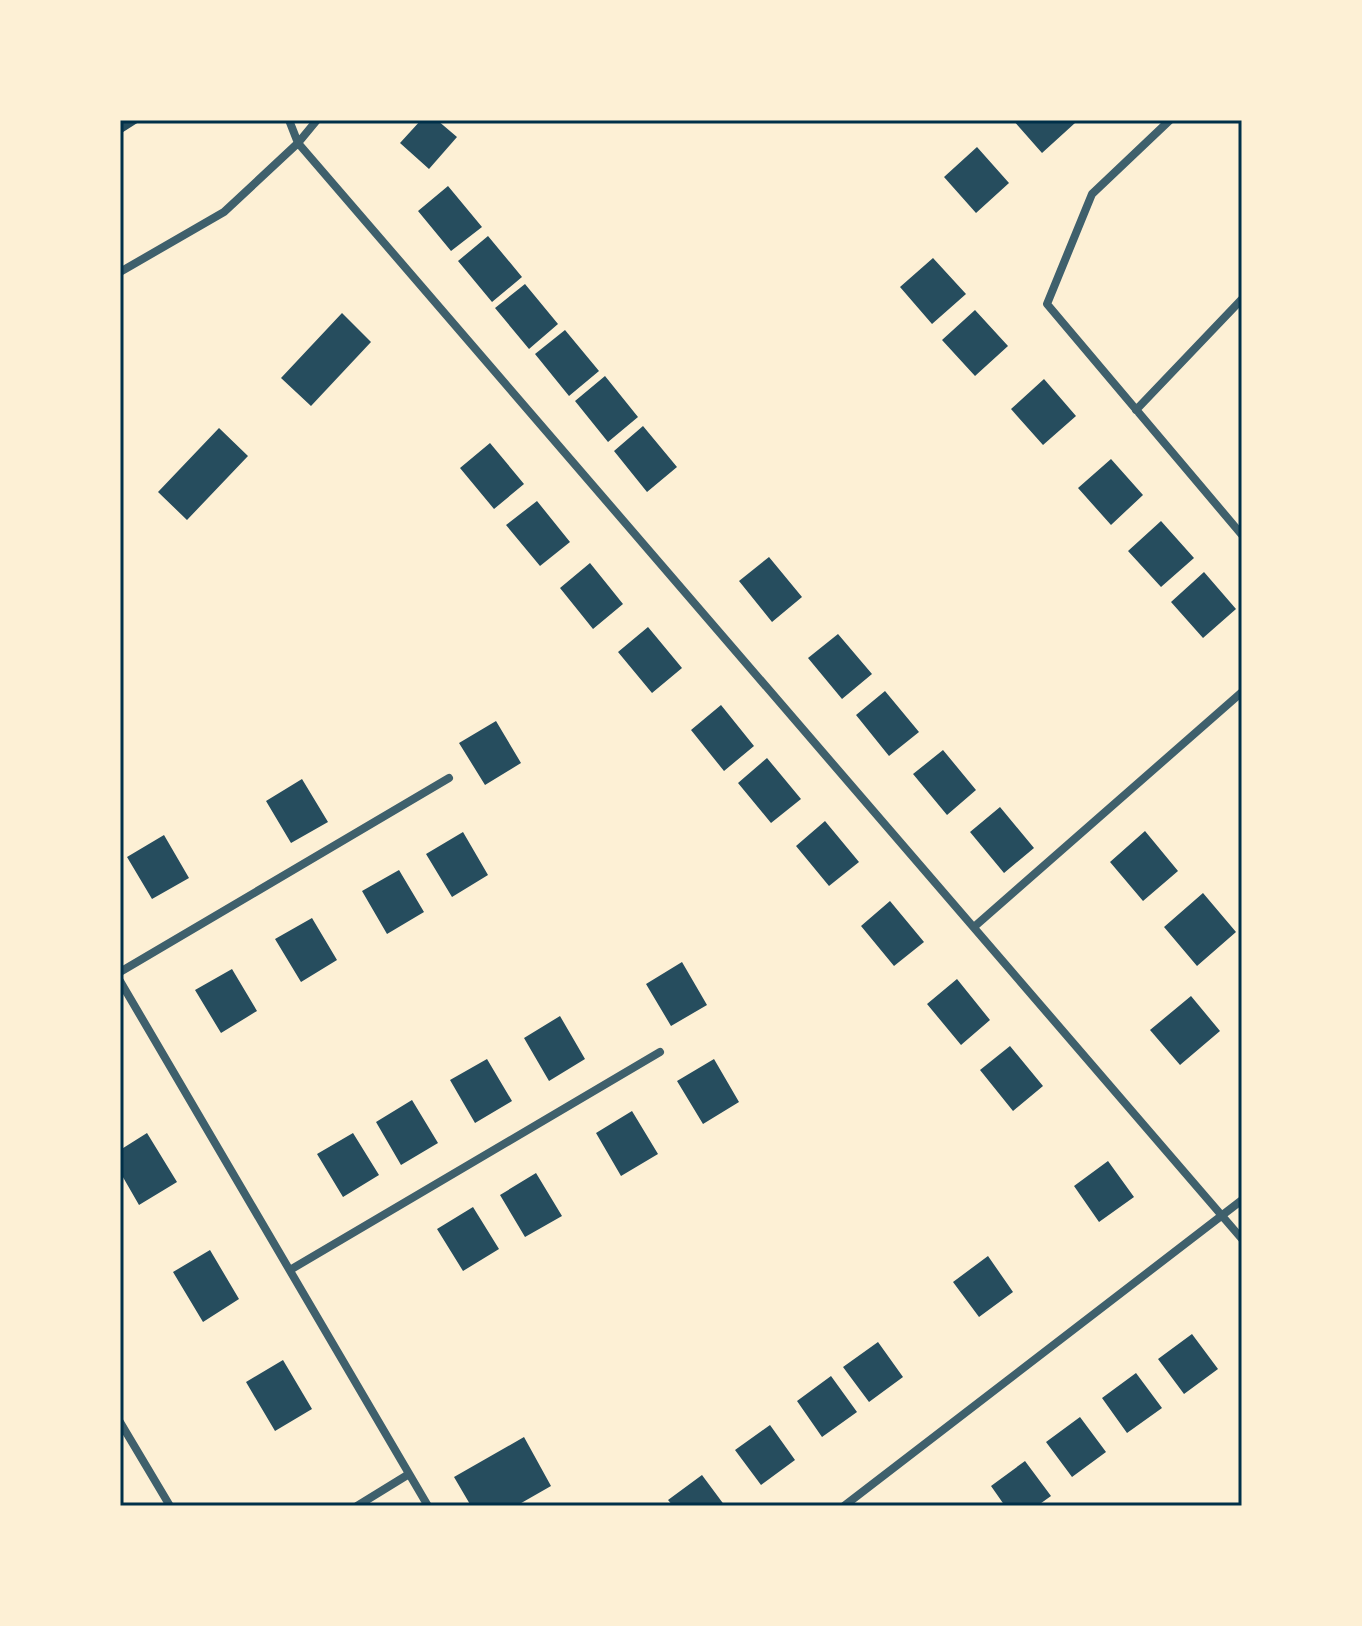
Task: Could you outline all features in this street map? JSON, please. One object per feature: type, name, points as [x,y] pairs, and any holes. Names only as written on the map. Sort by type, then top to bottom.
[{"type":"street","points":[[289,120],[298,143],[1242,1239]]},
{"type":"street","points":[[120,272],[224,212],[298,143],[317,120]]},
{"type":"street","points":[[1170,120],[1092,194],[1047,304],[1242,535]]},
{"type":"street","points":[[1136,410],[1242,299]]},
{"type":"street","points":[[974,927],[1242,692]]},
{"type":"street","points":[[120,972],[449,778]]},
{"type":"street","points":[[120,981],[428,1506]]},
{"type":"street","points":[[290,1270],[660,1052]]},
{"type":"street","points":[[844,1506],[1242,1200]]},
{"type":"street","points":[[120,1422],[170,1506]]},
{"type":"street","points":[[357,1506],[409,1474]]},
{"type":"building","points":[[120,120],[142,120],[120,134]]},
{"type":"building","points":[[421,120],[437,120],[457,137],[429,169],[400,143]]},
{"type":"building","points":[[1013,120],[1073,120],[1075,123],[1042,153]]},
{"type":"building","points":[[977,147],[1009,183],[976,213],[944,177]]},
{"type":"building","points":[[448,186],[482,227],[451,251],[418,211]]},
{"type":"building","points":[[488,236],[522,277],[492,302],[458,261]]},
{"type":"building","points":[[933,258],[966,294],[932,324],[900,287]]},
{"type":"building","points":[[525,284],[558,324],[529,349],[495,308]]},
{"type":"building","points":[[975,310],[1008,346],[975,376],[942,340]]},
{"type":"building","points":[[342,313],[371,342],[311,406],[281,378]]},
{"type":"building","points":[[565,330],[599,371],[569,396],[535,354]]},
{"type":"building","points":[[605,376],[638,417],[608,442],[575,401]]},
{"type":"building","points":[[1044,379],[1076,416],[1043,445],[1011,409]]},
{"type":"building","points":[[643,426],[677,467],[647,492],[614,451]]},
{"type":"building","points":[[219,428],[248,456],[187,520],[158,492]]},
{"type":"building","points":[[490,443],[524,484],[494,509],[460,468]]},
{"type":"building","points":[[1111,459],[1143,495],[1111,525],[1078,488]]},
{"type":"building","points":[[537,501],[570,542],[540,566],[506,525]]},
{"type":"building","points":[[1161,521],[1194,558],[1161,587],[1128,551]]},
{"type":"building","points":[[769,557],[802,597],[772,622],[739,581]]},
{"type":"building","points":[[590,563],[623,604],[593,629],[560,588]]},
{"type":"building","points":[[1204,572],[1236,609],[1203,638],[1171,602]]},
{"type":"building","points":[[648,627],[682,668],[652,693],[618,652]]},
{"type":"building","points":[[838,634],[872,674],[842,699],[808,658]]},
{"type":"building","points":[[885,691],[919,732],[889,756],[856,715]]},
{"type":"building","points":[[721,705],[754,746],[724,771],[691,730]]},
{"type":"building","points":[[496,721],[521,763],[485,785],[459,743]]},
{"type":"building","points":[[943,750],[976,790],[947,815],[913,774]]},
{"type":"building","points":[[767,758],[801,799],[771,823],[738,783]]},
{"type":"building","points":[[302,779],[328,822],[291,843],[266,801]]},
{"type":"building","points":[[1000,807],[1034,848],[1004,873],[970,832]]},
{"type":"building","points":[[825,821],[859,862],[829,886],[796,846]]},
{"type":"building","points":[[1145,831],[1178,871],[1143,901],[1110,862]]},
{"type":"building","points":[[463,832],[488,875],[452,897],[426,854]]},
{"type":"building","points":[[164,835],[189,878],[152,899],[127,857]]},
{"type":"building","points":[[399,870],[424,912],[387,934],[362,891]]},
{"type":"building","points":[[1203,893],[1236,932],[1197,966],[1164,927]]},
{"type":"building","points":[[890,901],[924,942],[894,966],[861,926]]},
{"type":"building","points":[[312,918],[337,960],[301,982],[275,939]]},
{"type":"building","points":[[682,962],[707,1005],[671,1026],[646,984]]},
{"type":"building","points":[[232,969],[257,1011],[221,1033],[195,990]]},
{"type":"building","points":[[957,979],[990,1020],[961,1045],[927,1004]]},
{"type":"building","points":[[1191,996],[1220,1031],[1180,1065],[1150,1030]]},
{"type":"building","points":[[560,1016],[585,1059],[549,1081],[524,1038]]},
{"type":"building","points":[[1010,1046],[1043,1086],[1013,1111],[980,1070]]},
{"type":"building","points":[[487,1059],[512,1101],[475,1123],[450,1080]]},
{"type":"building","points":[[714,1059],[739,1102],[703,1124],[677,1081]]},
{"type":"building","points":[[412,1100],[438,1143],[401,1165],[376,1122]]},
{"type":"building","points":[[632,1111],[658,1154],[621,1176],[596,1133]]},
{"type":"building","points":[[147,1133],[177,1182],[139,1205],[120,1172],[120,1150]]},
{"type":"building","points":[[353,1133],[379,1175],[343,1197],[317,1154]]},
{"type":"building","points":[[1108,1161],[1134,1197],[1099,1222],[1074,1186]]},
{"type":"building","points":[[536,1173],[562,1216],[525,1237],[500,1195]]},
{"type":"building","points":[[473,1207],[499,1249],[463,1271],[437,1229]]},
{"type":"building","points":[[210,1250],[239,1299],[203,1322],[173,1272]]},
{"type":"building","points":[[988,1256],[1013,1292],[979,1317],[953,1282]]},
{"type":"building","points":[[1192,1334],[1218,1369],[1184,1394],[1158,1359]]},
{"type":"building","points":[[878,1342],[903,1377],[869,1402],[843,1367]]},
{"type":"building","points":[[283,1360],[312,1409],[275,1431],[246,1382]]},
{"type":"building","points":[[1136,1373],[1162,1408],[1127,1433],[1102,1398]]},
{"type":"building","points":[[831,1376],[857,1412],[822,1437],[797,1401]]},
{"type":"building","points":[[1080,1417],[1106,1452],[1072,1477],[1046,1442]]},
{"type":"building","points":[[770,1425],[795,1460],[761,1485],[735,1450]]},
{"type":"building","points":[[524,1437],[551,1486],[516,1506],[471,1506],[454,1477]]},
{"type":"building","points":[[1025,1461],[1051,1496],[1037,1506],[1005,1506],[991,1486]]},
{"type":"building","points":[[702,1475],[725,1506],[673,1506],[668,1500]]}]
